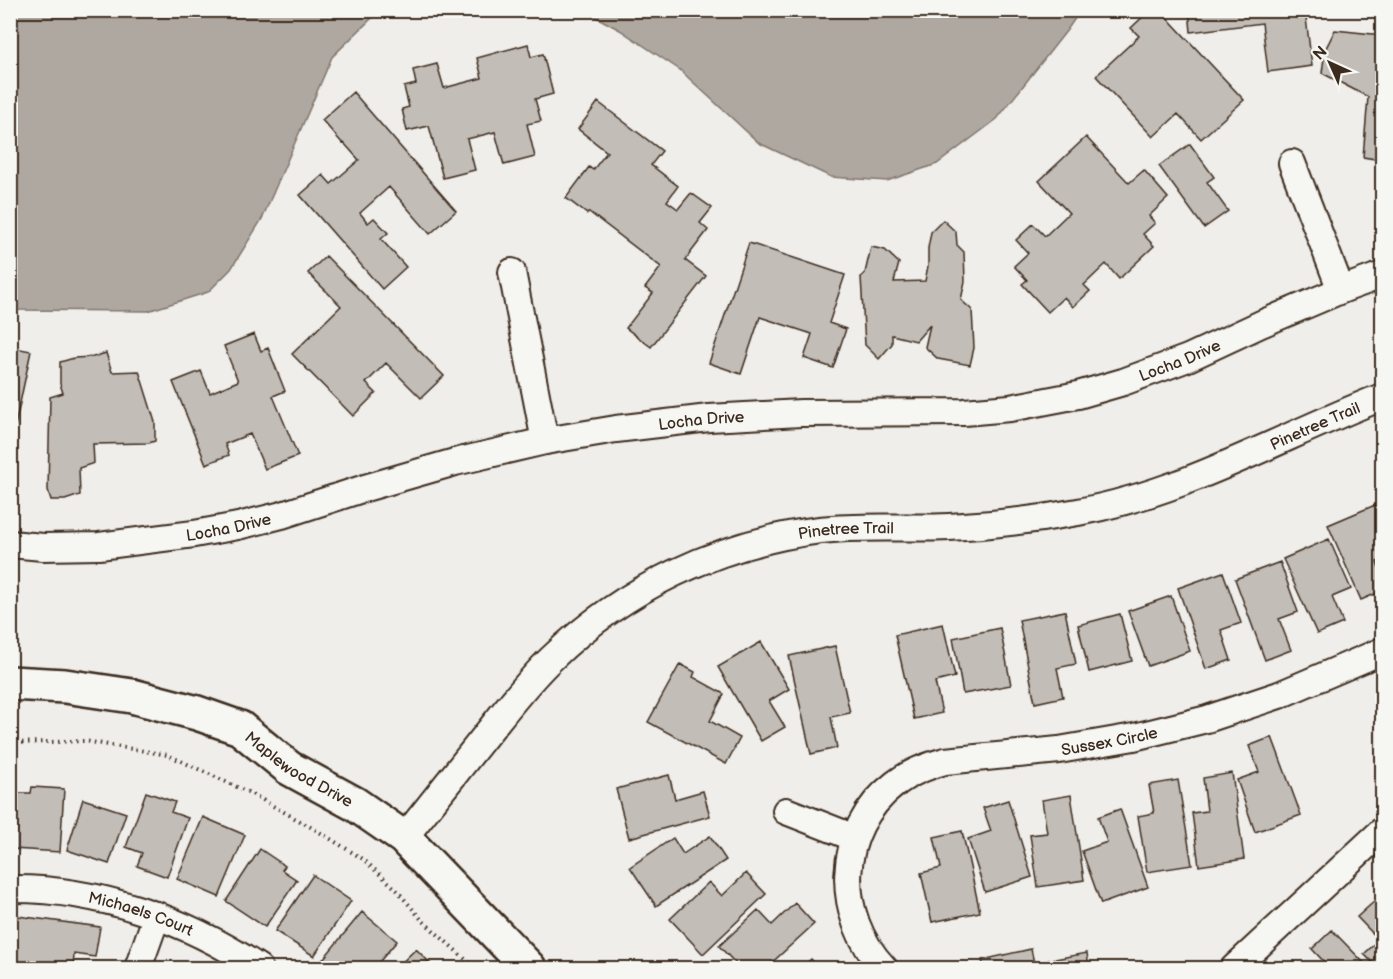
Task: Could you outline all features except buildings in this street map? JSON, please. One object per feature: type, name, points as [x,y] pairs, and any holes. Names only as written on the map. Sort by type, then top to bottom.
[{"type":"street","points":[[1292,163],[1341,290]]},
{"type":"street","points":[[512,272],[545,441]]},
{"type":"street","name":"Locha Drive","points":[[10,544],[43,547],[99,546],[238,526],[282,515],[454,462],[545,441],[616,429],[709,418],[801,413],[964,412],[1010,408],[1078,395],[1123,382],[1188,358],[1261,324],[1383,275]]},
{"type":"street","name":"Pinetree Trail","points":[[404,838],[524,687],[550,660],[608,611],[657,581],[699,562],[764,541],[820,530],[948,527],[1015,522],[1081,511],[1145,495],[1193,479],[1346,411],[1383,397]]},
{"type":"street","name":"Sussex Circle","points":[[884,969],[869,951],[852,915],[848,896],[849,861],[855,838],[868,812],[895,784],[912,773],[945,761],[1059,750],[1134,737],[1207,719],[1279,695],[1383,651]]},
{"type":"street","name":"Maplewood Drive","points":[[10,683],[64,686],[132,696],[197,713],[240,728],[289,768],[355,804],[404,838],[529,969]]},
{"type":"street","points":[[786,811],[855,838]]},
{"type":"street","points":[[1234,969],[1383,831]]},
{"type":"street","name":"Michaels Court","points":[[10,889],[81,895],[157,915],[223,946],[259,969]]},
{"type":"street","points":[[138,969],[157,915]]},
{"type":"path","points":[[10,743],[85,741],[168,755],[250,793],[363,859],[395,888],[421,919],[475,969]]},
{"type":"shaded area","points":[[11,10],[387,11],[372,18],[332,57],[262,219],[231,269],[208,292],[148,311],[11,310]]},
{"type":"shaded area","points":[[585,11],[1080,11],[997,119],[937,164],[887,181],[831,177],[759,143],[680,70],[620,30]]}]
